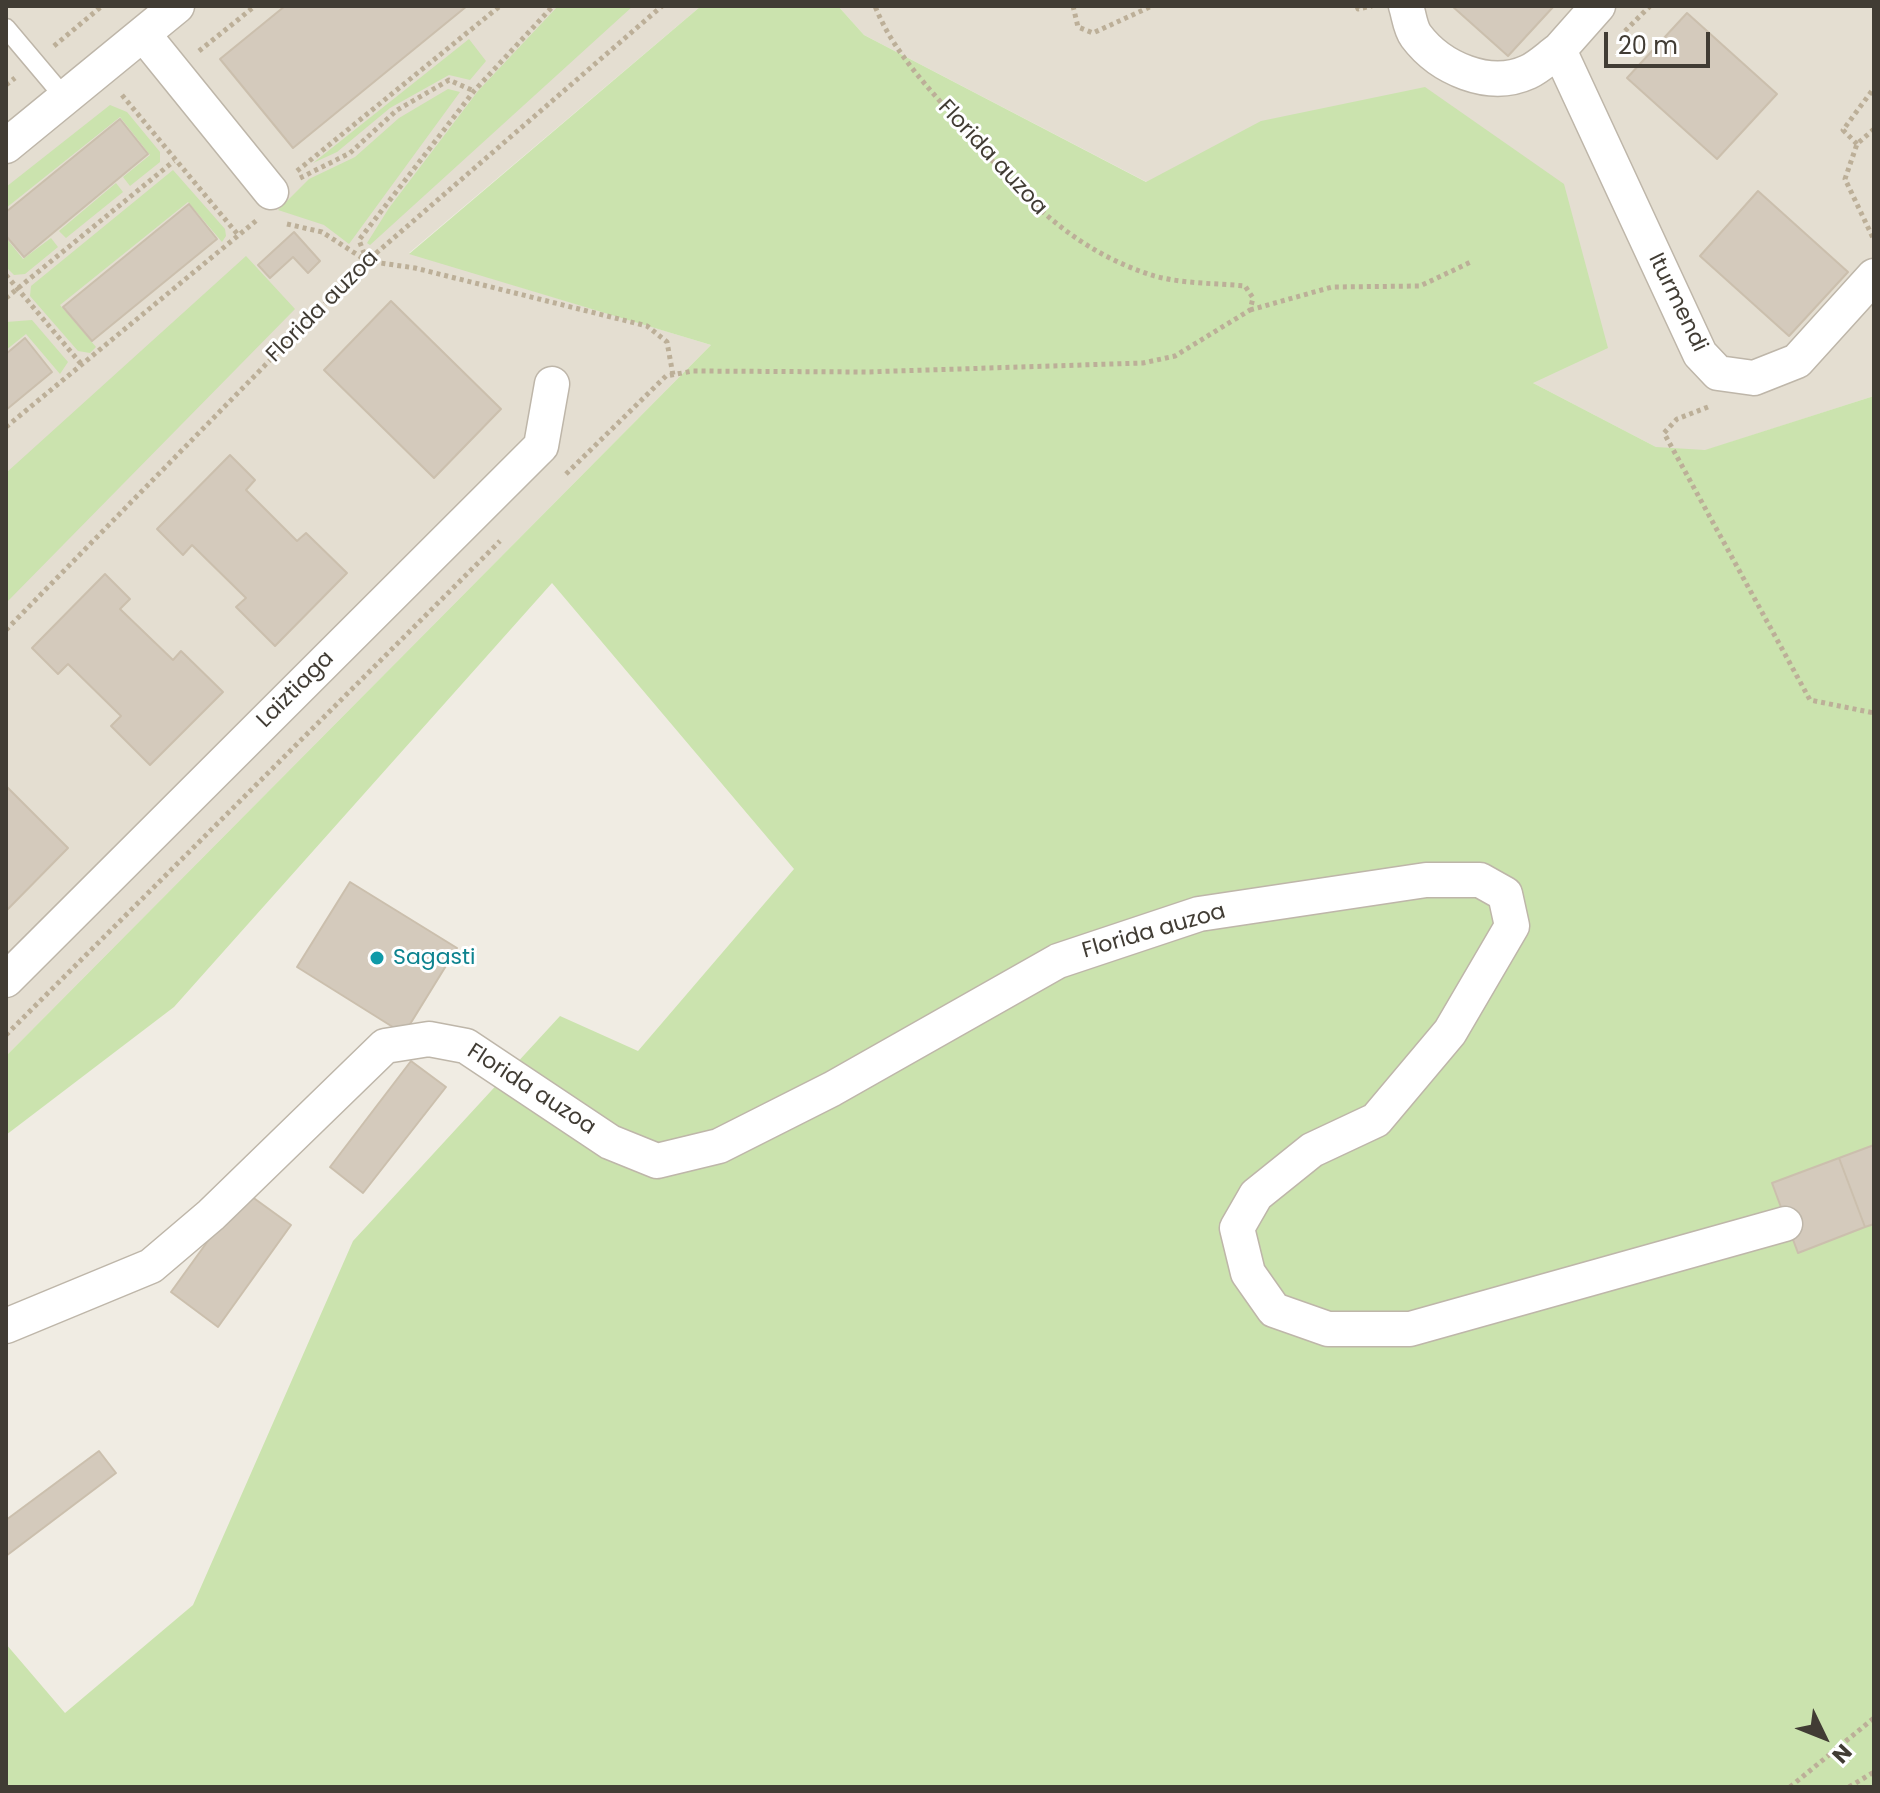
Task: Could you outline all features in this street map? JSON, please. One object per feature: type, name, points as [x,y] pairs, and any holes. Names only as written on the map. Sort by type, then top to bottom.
[{"type":"street","points":[[6,146],[177,6]]},
{"type":"street","points":[[1406,6],[1414,34],[1444,61],[1465,73],[1493,78],[1527,73],[1559,50],[1598,6]]},
{"type":"street","points":[[143,34],[280,199]]},
{"type":"street","name":"Iturmendi","points":[[1559,50],[1700,354],[1718,373],[1754,378],[1797,361],[1874,276]]},
{"type":"street","name":"Laiztiaga","points":[[6,980],[541,446],[552,384]]},
{"type":"street","name":"Florida auzoa","points":[[6,1326],[151,1266],[211,1215],[385,1046],[429,1039],[466,1046],[610,1142],[657,1161],[719,1146],[832,1089],[1058,961],[1199,914],[1426,880],[1480,880],[1505,894],[1512,926],[1450,1032],[1376,1120],[1312,1150],[1256,1195],[1237,1228],[1248,1273],[1274,1310],[1328,1329],[1410,1329],[1785,1224]]},
{"type":"lane","points":[[6,28],[65,98]]},
{"type":"path","points":[[173,72],[255,6]]},
{"type":"path","points":[[280,199],[294,174],[500,6]]},
{"type":"path","points":[[367,261],[359,240],[474,91],[553,6]]},
{"type":"path","name":"Florida auzoa","points":[[6,630],[367,261],[662,6]]},
{"type":"path","name":"Florida auzoa","points":[[875,6],[888,35],[924,82],[1032,205],[1057,226],[1102,253],[1149,274],[1245,286],[1253,298],[1250,310]]},
{"type":"path","points":[[1073,6],[1078,27],[1093,33],[1152,6]]},
{"type":"path","points":[[1357,6],[1358,9],[1373,6]]},
{"type":"path","points":[[1619,38],[1650,6]]},
{"type":"path","points":[[6,427],[280,199],[350,153],[397,110],[449,80],[474,91]]},
{"type":"path","points":[[1857,144],[1843,130],[1874,88]]},
{"type":"path","points":[[118,90],[239,236]]},
{"type":"path","points":[[1874,129],[1857,144],[1845,179],[1874,240]]},
{"type":"path","points":[[6,298],[174,161]]},
{"type":"path","points":[[280,199],[322,232],[367,261],[415,268],[647,326],[667,342],[673,375]]},
{"type":"path","points":[[565,475],[666,376],[693,371],[866,372],[1143,363],[1175,356],[1250,310],[1332,287],[1420,286],[1473,261]]},
{"type":"path","points":[[6,275],[82,365]]},
{"type":"path","points":[[1700,354],[1711,406],[1677,419],[1664,433],[1810,700],[1874,713]]},
{"type":"path","points":[[6,1035],[509,532]]},
{"type":"path","points":[[1790,1787],[1874,1718]]},
{"type":"path","points":[[1849,1787],[1874,1772]]},
{"type":"shaded area","points":[[6,6],[701,6],[409,253],[711,345],[6,1056]]},
{"type":"shaded area","points":[[838,6],[1874,6],[1874,396],[1679,459],[864,35]]},
{"type":"green space","points":[[558,6],[633,6],[370,245],[367,243],[389,208],[478,91]]},
{"type":"green space","points":[[701,6],[838,6],[864,35],[1146,182],[1261,121],[1425,87],[1564,184],[1608,348],[1533,383],[1656,447],[1705,450],[1874,396],[1874,1787],[6,1787],[6,1644],[65,1713],[193,1605],[353,1241],[560,1016],[638,1051],[794,869],[552,583],[174,1007],[6,1135],[6,1056],[711,345],[409,254]]},
{"type":"green space","points":[[469,39],[486,61],[470,80],[449,75],[390,108],[337,152],[313,163]]},
{"type":"green space","points":[[448,89],[460,92],[349,244],[324,225],[278,210],[309,179],[355,157],[399,118]]},
{"type":"green space","points":[[110,105],[127,112],[160,152],[160,162],[130,186],[123,177],[150,155],[120,117],[6,208],[6,187]]},
{"type":"green space","points":[[173,170],[225,229],[226,236],[222,242],[188,202],[60,305],[96,347],[90,353],[78,351],[30,296],[31,286]]},
{"type":"green space","points":[[116,183],[123,192],[66,238],[59,231]]},
{"type":"green space","points":[[6,238],[23,259],[51,238],[58,247],[25,274],[14,275],[6,267]]},
{"type":"green space","points":[[246,256],[295,309],[6,603],[6,473]]},
{"type":"green space","points":[[32,320],[68,362],[60,374],[26,334],[6,350],[6,322]]},
{"type":"building","points":[[285,6],[467,6],[293,148],[220,59]]},
{"type":"building","points":[[1452,6],[1554,6],[1508,56]]},
{"type":"building","points":[[1687,13],[1777,94],[1717,159],[1627,78]]},
{"type":"building","points":[[120,119],[148,154],[24,257],[6,236],[6,212]]},
{"type":"building","points":[[1758,191],[1848,272],[1789,336],[1700,256]]},
{"type":"building","points":[[189,204],[217,239],[92,341],[63,307]]},
{"type":"building","points":[[294,232],[320,261],[308,273],[293,257],[270,278],[258,265]]},
{"type":"building","points":[[391,301],[501,409],[434,478],[324,370]]},
{"type":"building","points":[[25,338],[52,372],[6,410],[6,354]]},
{"type":"building","points":[[230,455],[255,480],[246,490],[297,541],[306,533],[347,573],[275,646],[236,607],[246,598],[192,545],[183,555],[157,529]]},
{"type":"building","points":[[105,574],[130,599],[120,609],[173,660],[181,651],[223,692],[150,765],[111,726],[121,716],[68,664],[58,674],[32,648]]},
{"type":"building","points":[[6,786],[68,848],[6,911]]},
{"type":"building","name":"Sagasti","points":[[350,882],[457,948],[404,1034],[297,967]]},
{"type":"building","points":[[411,1061],[446,1087],[363,1193],[330,1167]]},
{"type":"building","points":[[1874,1145],[1874,1224],[1865,1227],[1839,1158]]},
{"type":"building","points":[[1839,1158],[1865,1227],[1798,1253],[1772,1183]]},
{"type":"building","points":[[244,1191],[291,1225],[218,1327],[171,1292]]},
{"type":"building","points":[[99,1451],[116,1473],[6,1556],[6,1520]]},
{"type":"place","name":"Sagasti","points":[[377,958]]}]
